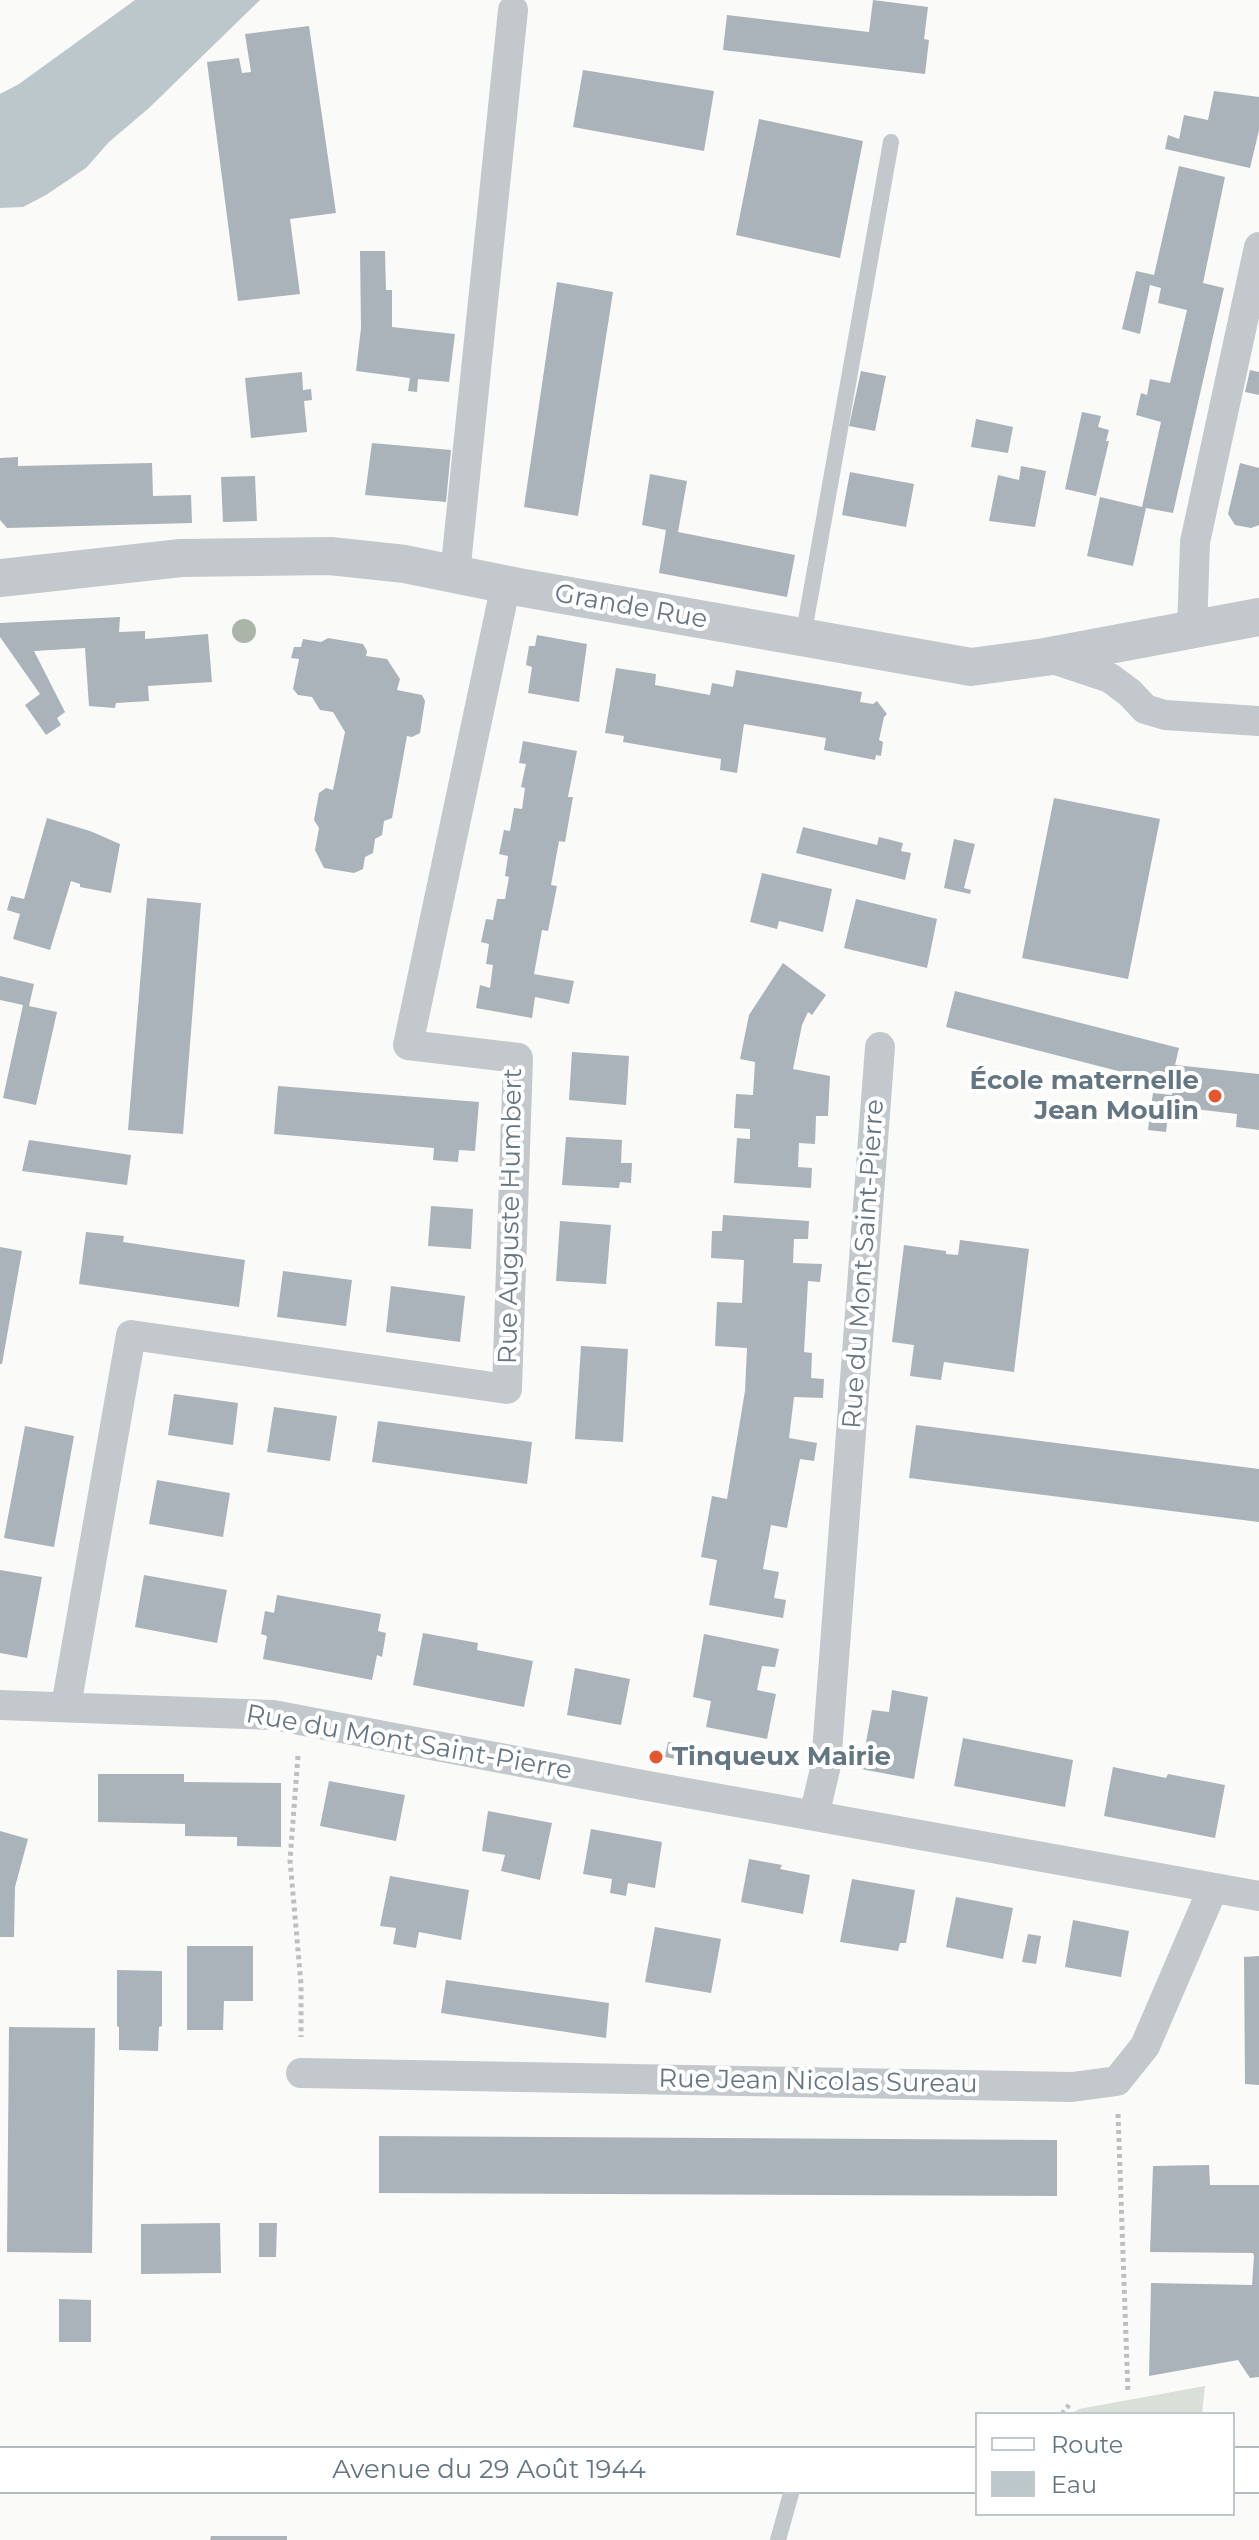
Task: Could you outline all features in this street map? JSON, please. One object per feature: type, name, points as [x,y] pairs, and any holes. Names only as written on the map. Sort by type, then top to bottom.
[{"type":"main road","name":"Avenue du 29 Août 1944","points":[[0,2470],[975,2470]]},
{"type":"main road","points":[[1235,2470],[1259,2470]]},
{"type":"street","points":[[455,574],[513,10]]},
{"type":"street","points":[[1192,630],[1195,542],[1259,247]]},
{"type":"street","name":"Grande Rue","points":[[0,578],[181,558],[330,556],[405,564],[802,639],[971,667],[1045,657],[1259,617]]},
{"type":"street","name":"Rue Auguste Humbert","points":[[66,1706],[131,1335],[507,1389],[518,1058],[408,1045],[506,584]]},
{"type":"street","points":[[1045,657],[1110,678],[1145,709],[1165,715],[1259,721]]},
{"type":"street","name":"Rue du Mont Saint-Pierre","points":[[814,1816],[826,1765],[880,1047]]},
{"type":"street","name":"Rue du Mont Saint-Pierre","points":[[0,1705],[273,1715],[1259,1896]]},
{"type":"street","points":[[1117,2081],[1145,2046],[1213,1888]]},
{"type":"street","name":"Rue Jean Nicolas Sureau","points":[[301,2073],[1072,2087],[1117,2081]]},
{"type":"lane","points":[[802,639],[891,142]]},
{"type":"lane","points":[[778,2540],[798,2470]]},
{"type":"path","points":[[298,1719],[299,1758],[290,1860],[301,1984],[301,2073]]},
{"type":"path","points":[[1117,2081],[1128,2393]]},
{"type":"path","points":[[1064,2412],[1069,2405]]},
{"type":"shaded area","points":[[1205,2386],[1202,2412],[1074,2412]]},
{"type":"water","points":[[135,0],[260,0],[149,108],[109,142],[86,168],[23,207],[0,208],[0,94],[19,84]]},
{"type":"building","points":[[873,0],[928,7],[924,39],[929,40],[925,74],[723,50],[727,15],[869,32]]},
{"type":"building","points":[[309,26],[336,213],[290,219],[300,294],[238,301],[207,62],[239,58],[242,73],[251,72],[245,34]]},
{"type":"building","points":[[583,70],[714,91],[704,151],[573,127]]},
{"type":"building","points":[[1214,91],[1259,97],[1259,130],[1250,168],[1165,149],[1168,135],[1179,139],[1184,115],[1208,120]]},
{"type":"building","points":[[759,119],[863,141],[840,258],[736,235]]},
{"type":"building","points":[[1179,166],[1225,177],[1203,283],[1224,288],[1173,513],[1146,508],[1133,566],[1087,556],[1100,497],[1142,507],[1161,422],[1136,415],[1141,393],[1147,395],[1150,379],[1170,383],[1187,310],[1158,303],[1161,288],[1150,285],[1140,334],[1122,329],[1136,271],[1154,275]]},
{"type":"building","points":[[360,251],[385,251],[386,290],[392,290],[392,327],[455,334],[449,382],[418,379],[417,392],[408,391],[410,378],[356,371],[361,328]]},
{"type":"building","points":[[557,282],[613,292],[578,516],[524,507]]},
{"type":"building","points":[[1250,370],[1259,372],[1259,395],[1245,392]]},
{"type":"building","points":[[861,371],[886,376],[875,431],[849,426]]},
{"type":"building","points":[[302,372],[303,390],[311,389],[312,400],[304,401],[307,432],[251,438],[245,378]]},
{"type":"building","points":[[1082,412],[1101,416],[1098,427],[1109,430],[1096,496],[1065,489]]},
{"type":"building","points":[[976,419],[1013,427],[1008,453],[971,447]]},
{"type":"building","points":[[372,443],[451,450],[446,502],[365,495]]},
{"type":"building","points":[[18,457],[18,466],[152,463],[153,496],[191,495],[192,523],[7,528],[0,520],[0,458]]},
{"type":"building","points":[[1240,463],[1259,468],[1259,525],[1251,528],[1235,525],[1228,514]]},
{"type":"building","points":[[1021,466],[1046,471],[1035,527],[989,521],[998,475],[1019,480]]},
{"type":"building","points":[[850,472],[914,484],[906,527],[842,515]]},
{"type":"building","points":[[650,474],[687,481],[678,532],[795,555],[787,597],[659,573],[666,530],[642,525]]},
{"type":"building","points":[[255,476],[257,521],[223,522],[221,477]]},
{"type":"building","points":[[120,617],[119,632],[145,631],[145,639],[208,634],[212,682],[148,686],[149,701],[116,703],[115,708],[89,706],[85,648],[34,651],[65,712],[57,718],[61,725],[46,735],[25,705],[40,694],[0,637],[0,623]]},
{"type":"building","points":[[537,635],[587,644],[579,702],[528,693],[532,667],[526,665],[529,646],[535,646]]},
{"type":"building","points":[[328,638],[363,644],[366,656],[387,659],[400,679],[397,690],[422,695],[425,701],[420,733],[407,736],[392,818],[384,821],[382,835],[375,839],[373,853],[365,857],[363,869],[354,873],[324,868],[315,850],[319,828],[314,820],[319,793],[326,788],[333,790],[345,732],[333,712],[320,710],[312,697],[298,695],[293,689],[299,659],[291,658],[294,647],[301,647],[303,639],[321,642]]},
{"type":"building","points":[[616,668],[656,674],[655,685],[710,695],[712,683],[733,687],[736,670],[862,692],[860,702],[873,704],[877,701],[887,714],[879,740],[883,742],[881,756],[876,755],[875,760],[824,750],[826,738],[744,724],[737,773],[720,770],[721,759],[623,742],[624,736],[605,733]]},
{"type":"building","points":[[523,741],[577,751],[568,797],[573,797],[565,842],[559,841],[551,885],[557,886],[548,931],[542,930],[534,974],[574,981],[569,1004],[535,997],[532,1018],[476,1008],[480,985],[490,988],[493,965],[486,964],[489,944],[481,942],[486,919],[493,920],[497,899],[505,899],[509,877],[505,876],[508,856],[499,854],[504,830],[510,831],[514,808],[522,809],[525,788],[521,787],[526,764],[519,763]]},
{"type":"building","points":[[1054,798],[1160,819],[1128,979],[1022,958]]},
{"type":"building","points":[[47,818],[120,844],[111,893],[80,887],[80,884],[71,881],[50,950],[13,939],[20,914],[7,910],[11,896],[24,899]]},
{"type":"building","points":[[803,827],[877,845],[879,837],[903,843],[901,851],[911,853],[905,880],[796,853]]},
{"type":"building","points":[[954,839],[975,844],[964,888],[971,890],[970,894],[944,888]]},
{"type":"building","points":[[762,873],[832,889],[823,932],[779,921],[777,929],[750,922]]},
{"type":"building","points":[[147,898],[201,903],[183,1134],[128,1130]]},
{"type":"building","points":[[856,899],[937,919],[927,968],[844,948]]},
{"type":"building","points":[[783,963],[826,995],[812,1015],[808,1012],[802,1025],[793,1069],[830,1076],[828,1116],[816,1116],[815,1144],[799,1143],[798,1167],[812,1168],[811,1188],[734,1183],[737,1138],[750,1139],[750,1129],[734,1128],[736,1094],[753,1095],[755,1062],[740,1059],[749,1015]]},
{"type":"building","points":[[0,976],[34,984],[29,1006],[57,1012],[36,1105],[3,1098],[23,1005],[0,1000]]},
{"type":"building","points":[[955,991],[1179,1048],[1175,1065],[1259,1074],[1259,1130],[1236,1127],[1237,1114],[1169,1106],[1166,1132],[1148,1130],[1153,1093],[1172,1095],[1173,1085],[946,1027]]},
{"type":"building","points":[[572,1052],[629,1056],[626,1105],[569,1100]]},
{"type":"building","points":[[278,1086],[479,1102],[475,1151],[459,1150],[458,1162],[433,1160],[434,1148],[274,1134]]},
{"type":"building","points":[[566,1137],[622,1140],[621,1163],[632,1163],[631,1183],[620,1182],[619,1188],[562,1185]]},
{"type":"building","points":[[29,1140],[131,1155],[127,1185],[22,1171]]},
{"type":"building","points":[[431,1206],[473,1209],[471,1249],[428,1246]]},
{"type":"building","points":[[723,1215],[809,1221],[808,1239],[794,1239],[793,1263],[822,1264],[820,1282],[808,1281],[804,1352],[812,1353],[811,1378],[824,1379],[823,1398],[794,1397],[789,1438],[817,1443],[814,1461],[800,1459],[787,1528],[771,1525],[763,1569],[779,1572],[774,1598],[786,1600],[783,1618],[709,1605],[717,1560],[701,1557],[712,1496],[727,1499],[745,1391],[747,1348],[715,1346],[717,1302],[742,1303],[744,1260],[711,1258],[712,1231],[722,1231]]},
{"type":"building","points":[[560,1221],[611,1225],[606,1284],[556,1281]]},
{"type":"building","points":[[86,1232],[124,1236],[123,1242],[245,1260],[239,1307],[79,1284]]},
{"type":"building","points":[[960,1240],[1029,1249],[1014,1372],[944,1362],[941,1380],[910,1376],[914,1345],[892,1342],[904,1245],[958,1255]]},
{"type":"building","points":[[0,1247],[22,1251],[2,1364],[0,1364]]},
{"type":"building","points":[[283,1271],[352,1280],[346,1326],[277,1317]]},
{"type":"building","points":[[391,1286],[465,1296],[460,1342],[386,1332]]},
{"type":"building","points":[[581,1346],[628,1349],[623,1442],[575,1439]]},
{"type":"building","points":[[174,1394],[238,1403],[233,1445],[168,1435]]},
{"type":"building","points":[[274,1407],[337,1416],[330,1461],[267,1452]]},
{"type":"building","points":[[378,1421],[532,1442],[527,1484],[372,1462]]},
{"type":"building","points":[[916,1425],[1259,1469],[1259,1522],[909,1478]]},
{"type":"building","points":[[25,1426],[74,1436],[54,1547],[4,1538]]},
{"type":"building","points":[[157,1480],[230,1493],[223,1537],[149,1524]]},
{"type":"building","points":[[0,1570],[42,1577],[27,1658],[0,1653]]},
{"type":"building","points":[[144,1575],[227,1590],[217,1643],[135,1627]]},
{"type":"building","points":[[277,1595],[381,1614],[378,1631],[386,1633],[382,1657],[377,1655],[372,1680],[263,1659],[267,1636],[261,1634],[265,1611],[274,1613]]},
{"type":"building","points":[[423,1633],[478,1643],[477,1650],[533,1661],[524,1707],[413,1685]]},
{"type":"building","points":[[704,1634],[779,1649],[775,1667],[762,1666],[757,1690],[776,1694],[767,1739],[706,1727],[711,1701],[693,1697]]},
{"type":"building","points":[[575,1668],[630,1679],[621,1725],[567,1715]]},
{"type":"building","points":[[892,1690],[928,1697],[914,1779],[861,1769],[872,1710],[889,1712]]},
{"type":"building","points":[[963,1738],[1073,1760],[1065,1807],[954,1786]]},
{"type":"building","points":[[668,1742],[702,1748],[700,1764],[665,1757]]},
{"type":"building","points":[[1113,1767],[1166,1778],[1168,1774],[1225,1785],[1215,1838],[1104,1816]]},
{"type":"building","points":[[98,1774],[184,1774],[184,1782],[281,1783],[281,1847],[237,1846],[237,1837],[185,1836],[185,1824],[98,1822]]},
{"type":"building","points":[[329,1781],[405,1795],[396,1841],[320,1826]]},
{"type":"building","points":[[488,1811],[552,1823],[540,1880],[501,1871],[505,1855],[482,1851]]},
{"type":"building","points":[[591,1829],[662,1842],[655,1888],[628,1883],[626,1896],[610,1893],[612,1879],[583,1874]]},
{"type":"building","points":[[0,1831],[28,1839],[15,1887],[14,1937],[0,1937]]},
{"type":"building","points":[[749,1859],[782,1865],[780,1869],[810,1875],[803,1914],[741,1902]]},
{"type":"building","points":[[390,1876],[469,1890],[461,1940],[419,1932],[416,1948],[393,1944],[396,1928],[380,1926]]},
{"type":"building","points":[[852,1879],[915,1890],[906,1943],[900,1943],[898,1951],[840,1942]]},
{"type":"building","points":[[956,1897],[1013,1908],[1003,1959],[946,1947]]},
{"type":"building","points":[[1073,1920],[1129,1931],[1121,1977],[1065,1967]]},
{"type":"building","points":[[655,1927],[721,1939],[711,1993],[645,1982]]},
{"type":"building","points":[[1028,1934],[1041,1936],[1036,1964],[1022,1962]]},
{"type":"building","points":[[187,1946],[253,1946],[253,2001],[224,2001],[223,2030],[187,2030]]},
{"type":"building","points":[[1259,1956],[1259,2085],[1245,2084],[1244,1957]]},
{"type":"building","points":[[117,1970],[162,1971],[162,2026],[159,2027],[158,2051],[119,2050]]},
{"type":"building","points":[[446,1980],[609,2003],[606,2038],[441,2013]]},
{"type":"building","points":[[9,2027],[95,2028],[92,2253],[7,2252]]},
{"type":"building","points":[[379,2136],[1057,2140],[1057,2196],[379,2193]]},
{"type":"building","points":[[1209,2165],[1210,2185],[1259,2185],[1259,2377],[1250,2378],[1238,2360],[1149,2376],[1151,2283],[1252,2285],[1253,2253],[1150,2252],[1153,2166]]},
{"type":"building","points":[[220,2223],[221,2273],[141,2274],[141,2224]]},
{"type":"building","points":[[259,2223],[277,2223],[276,2257],[259,2257]]},
{"type":"building","points":[[59,2299],[91,2300],[91,2342],[59,2342]]},
{"type":"building","points":[[211,2536],[287,2536],[287,2540],[210,2540]]},
{"type":"place","name":"École maternelle Jean Moulin","points":[[1215,1096]]},
{"type":"place","name":"Tinqueux Mairie","points":[[656,1757]]}]
